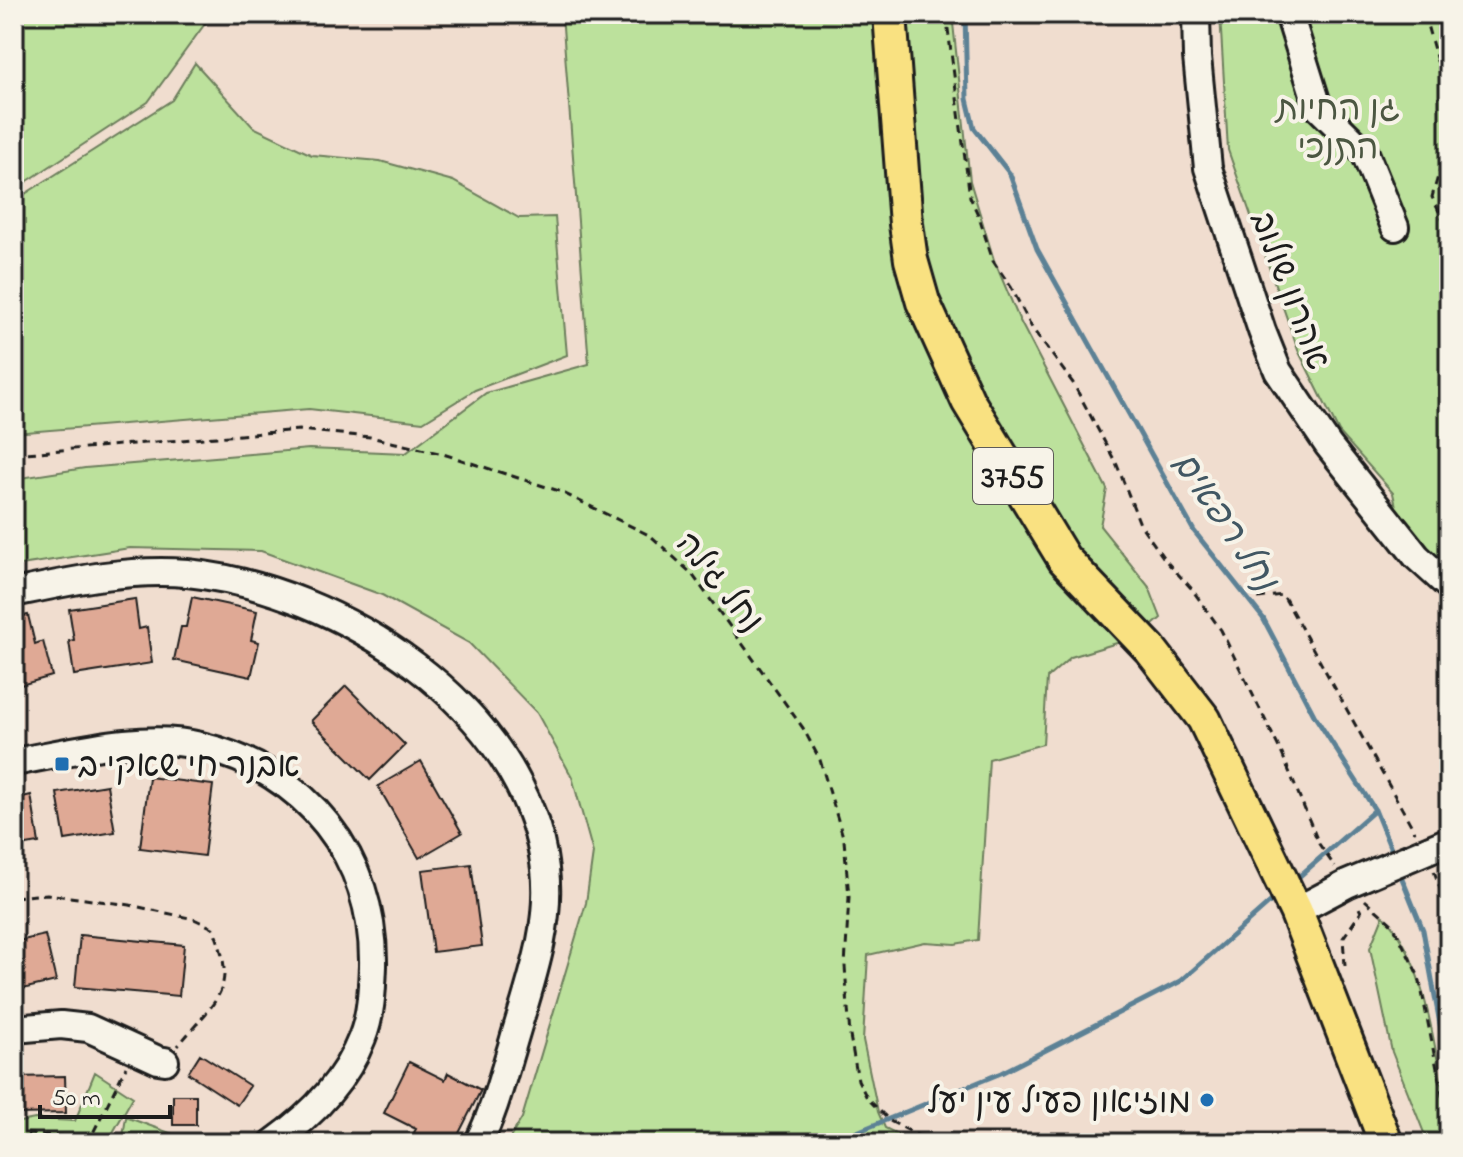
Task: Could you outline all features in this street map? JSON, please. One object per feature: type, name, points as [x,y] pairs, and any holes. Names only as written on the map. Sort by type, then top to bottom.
[{"type":"main road","name":"3755","points":[[890,14],[906,224],[911,260],[930,316],[968,401],[1064,559],[1150,649],[1204,719],[1289,896],[1386,1143]]},
{"type":"street","name":"אהרון שולוב","points":[[1196,14],[1208,168],[1278,371],[1328,445],[1417,557],[1449,586]]},
{"type":"street","points":[[1289,14],[1318,107],[1365,153],[1395,227]]},
{"type":"street","points":[[14,593],[107,575],[149,571],[189,574],[276,592],[318,608],[386,645],[439,685],[478,725],[518,786],[539,840],[545,871],[544,916],[534,969],[494,1107],[478,1143]]},
{"type":"street","points":[[14,762],[139,743],[198,745],[252,764],[276,777],[300,794],[333,831],[357,875],[370,924],[373,969],[367,1022],[355,1054],[335,1085],[315,1109],[273,1143]]},
{"type":"street","points":[[1289,896],[1347,884],[1438,846]]},
{"type":"street","points":[[14,1029],[61,1025],[88,1028],[165,1061]]},
{"type":"path","points":[[946,14],[970,197],[993,261],[1011,287],[1032,328],[1073,383],[1117,465],[1140,524],[1221,630],[1282,754],[1319,844],[1347,884],[1361,912],[1343,938],[1345,968]]},
{"type":"path","points":[[1424,14],[1446,93],[1449,121]]},
{"type":"path","points":[[1428,23],[1435,14]]},
{"type":"path","points":[[1449,138],[1432,197],[1449,232]]},
{"type":"path","name":"נחל גילה","points":[[14,454],[299,430],[370,437],[443,454],[559,491],[651,536],[692,574],[803,728],[820,760],[844,840],[849,897],[845,966],[850,1036],[858,1080],[867,1098],[890,1121],[917,1135],[946,1143]]},
{"type":"path","points":[[1258,598],[1283,595],[1438,846],[1449,913]]},
{"type":"path","points":[[1347,884],[1393,925],[1419,977],[1449,1130]]},
{"type":"path","points":[[14,897],[47,894],[130,905],[194,919],[213,928],[223,952],[225,973],[222,992],[165,1061]]},
{"type":"path","points":[[14,1139],[26,1134],[91,1137],[135,1050]]},
{"type":"green space","points":[[14,14],[212,14],[148,102],[14,190]]},
{"type":"green space","points":[[562,14],[952,14],[970,181],[994,260],[1019,319],[1107,489],[1100,526],[1149,587],[1161,618],[1140,636],[1071,657],[1047,678],[1043,744],[989,759],[978,940],[955,944],[925,942],[868,955],[863,1040],[878,1112],[885,1128],[916,1143],[507,1143],[522,1118],[586,903],[593,853],[572,777],[537,713],[469,643],[382,595],[261,551],[130,548],[14,566],[14,479],[85,468],[309,449],[406,453],[486,393],[589,364]]},
{"type":"green space","name":"גן החיות התנכי","points":[[1220,14],[1449,14],[1449,572],[1398,516],[1393,493],[1339,432],[1298,350],[1228,150]]},
{"type":"green space","points":[[195,63],[253,127],[312,155],[380,161],[453,181],[519,218],[555,217],[567,355],[475,390],[423,422],[309,409],[14,433],[14,201],[172,100]]},
{"type":"green space","points":[[1383,916],[1398,934],[1421,985],[1435,1047],[1449,1143],[1428,1143],[1392,1052],[1370,948]]},
{"type":"green space","points":[[95,1072],[133,1097],[107,1143],[14,1143],[14,1123],[35,1119],[75,1121]]},
{"type":"green space","points":[[126,1117],[189,1140],[184,1143],[122,1143]]},
{"type":"building","points":[[192,597],[257,611],[251,640],[259,642],[251,677],[174,660],[181,627],[186,627]]},
{"type":"building","points":[[135,599],[139,629],[147,627],[152,663],[74,675],[69,641],[74,640],[69,609]]},
{"type":"building","points":[[28,615],[35,644],[43,641],[52,676],[14,687],[14,618]]},
{"type":"building","points":[[346,686],[405,745],[370,780],[311,721]]},
{"type":"building","points":[[421,761],[462,833],[419,858],[378,786]]},
{"type":"building","points":[[149,777],[213,785],[204,856],[140,848]]},
{"type":"building","points":[[107,785],[115,832],[65,840],[57,793]]},
{"type":"building","points":[[31,795],[39,843],[14,847],[14,799]]},
{"type":"building","points":[[471,864],[482,946],[433,952],[422,870]]},
{"type":"building","points":[[45,935],[56,981],[14,991],[14,942]]},
{"type":"building","points":[[80,935],[184,945],[179,996],[75,987]]},
{"type":"building","points":[[200,1054],[250,1086],[237,1105],[188,1073]]},
{"type":"building","points":[[409,1062],[445,1080],[448,1073],[481,1090],[454,1143],[421,1143],[411,1138],[416,1129],[384,1113]]},
{"type":"building","points":[[65,1076],[66,1113],[14,1114],[14,1077]]},
{"type":"building","points":[[173,1095],[196,1095],[196,1125],[173,1125]]},
{"type":"waterway","name":"נחל רפאים","points":[[965,14],[967,99],[974,128],[1010,174],[1037,249],[1194,531],[1263,618],[1314,715],[1375,810],[1393,854]]},
{"type":"waterway","points":[[1294,881],[1375,810]]},
{"type":"waterway","name":"נחל רפאים","points":[[1399,871],[1423,930],[1449,1059]]},
{"type":"waterway","points":[[830,1143],[1001,1073],[1181,981],[1277,896]]},
{"type":"place","name":"אבנר חי שאקי ב","points":[[62,764]]},
{"type":"place","name":"מוזיאון פעיל עין יעל","points":[[1207,1100]]}]
